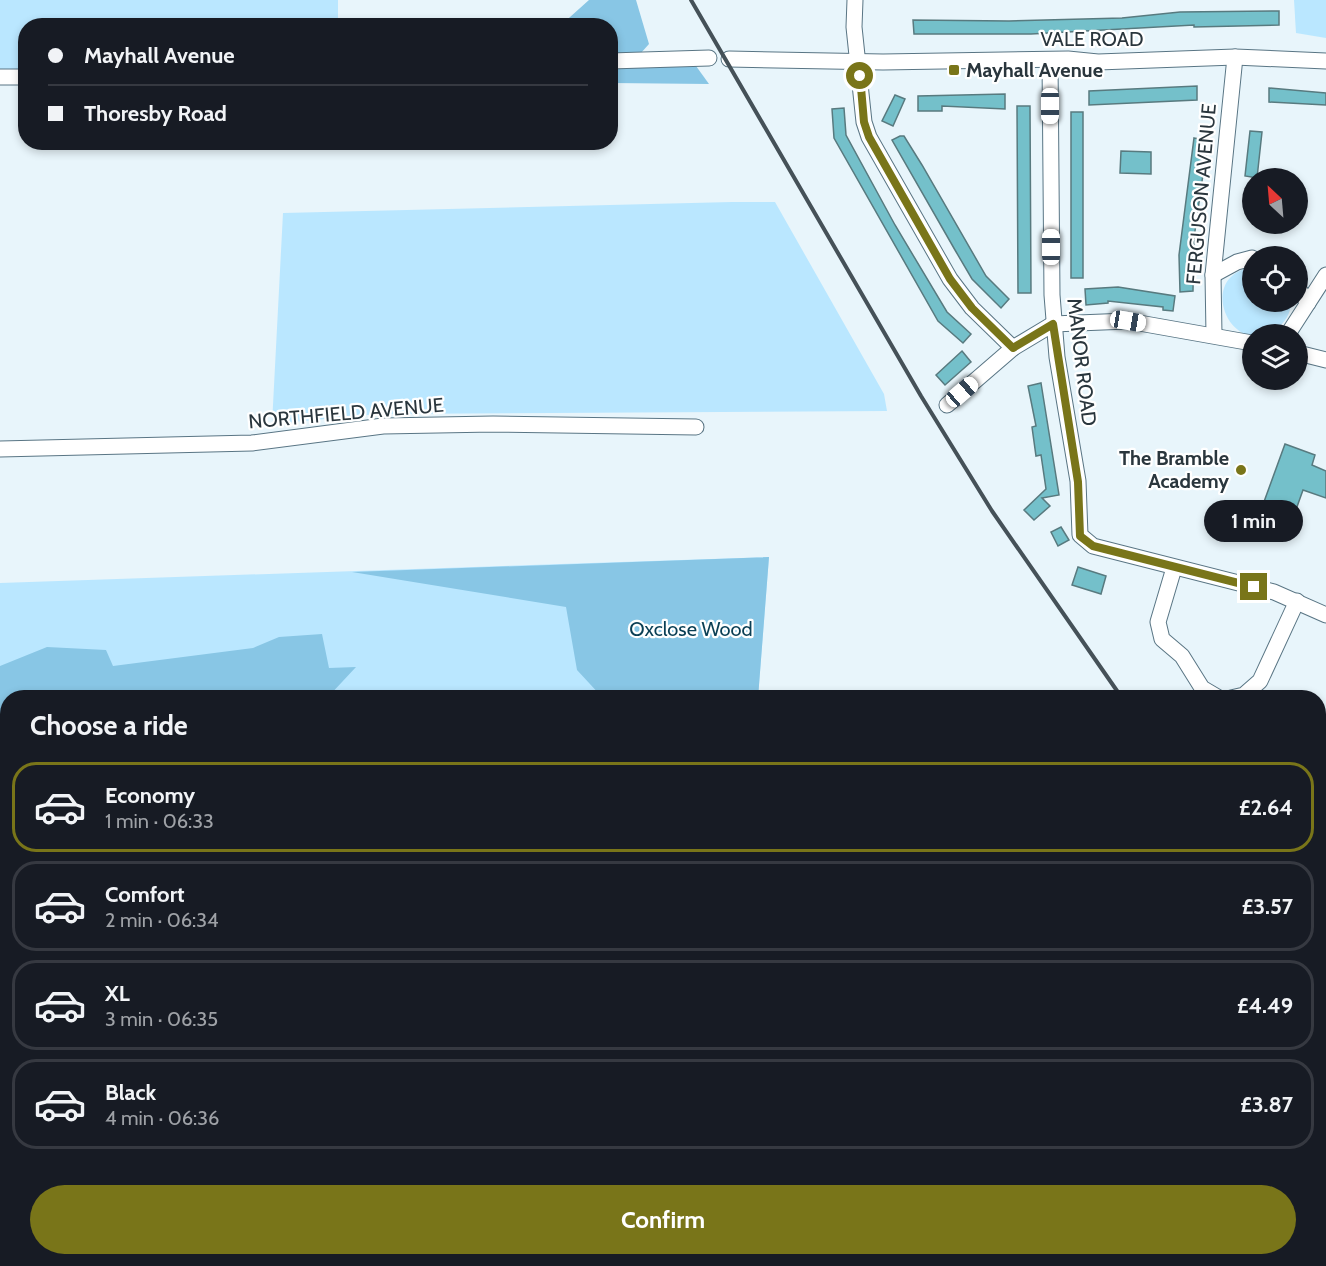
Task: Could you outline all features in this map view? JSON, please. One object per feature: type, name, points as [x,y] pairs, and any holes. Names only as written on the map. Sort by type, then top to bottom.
[{"type":"street","points":[[855,0],[864,122],[869,137],[950,279],[972,308],[1013,348]]},
{"type":"street","name":"VALE ROAD","points":[[729,58],[1050,60],[1098,63],[1235,57],[1326,61]]},
{"type":"street","name":"FERGUSON AVENUE","points":[[1214,335],[1213,274],[1235,57]]},
{"type":"street","points":[[618,61],[709,58]]},
{"type":"street","name":"MANOR ROAD","points":[[1050,60],[1053,324],[1078,482],[1080,536],[1093,546],[1174,568]]},
{"type":"street","points":[[0,77],[18,77]]},
{"type":"street","points":[[1213,274],[1242,261]]},
{"type":"street","points":[[1308,303],[1326,275]]},
{"type":"street","points":[[947,405],[1013,348],[1053,324],[1128,321],[1242,341]]},
{"type":"street","points":[[1308,356],[1326,360]]},
{"type":"street","name":"NORTHFIELD AVENUE","points":[[0,449],[252,442],[383,426],[493,424],[696,427]]},
{"type":"street","points":[[1205,690],[1182,656],[1162,639],[1158,622],[1174,568],[1274,592],[1326,615]]},
{"type":"street","points":[[1250,690],[1260,681],[1297,601]]},
{"type":"green space","points":[[0,0],[338,0],[338,18],[18,18],[18,70],[0,71]]},
{"type":"green space","points":[[589,0],[636,0],[649,44],[640,54],[618,55],[618,18],[569,18]]},
{"type":"green space","points":[[1294,0],[1326,0],[1326,38],[1296,33]]},
{"type":"green space","points":[[686,64],[696,66],[709,84],[618,83],[618,65]]},
{"type":"green space","points":[[775,202],[884,394],[887,411],[378,414],[272,424],[283,213]]},
{"type":"green space","points":[[1242,271],[1242,312],[1290,312],[1282,324],[1242,324],[1242,331],[1234,326],[1226,314],[1223,299],[1225,285],[1235,274]]},
{"type":"green space","name":"Oxclose Wood","points":[[769,557],[759,690],[0,690],[0,583]]},
{"type":"green space","points":[[769,557],[759,690],[596,690],[577,670],[566,607],[352,572]]},
{"type":"green space","points":[[322,634],[329,668],[356,667],[335,690],[0,690],[0,666],[47,647],[106,650],[113,666],[253,648],[279,637]]},
{"type":"building","points":[[1279,11],[1279,25],[1194,27],[1194,25],[1031,34],[914,34],[913,20],[1009,21],[1122,18],[1180,12]]},
{"type":"building","points":[[1197,86],[1197,100],[1089,105],[1089,91]]},
{"type":"building","points":[[1269,88],[1326,93],[1326,105],[1269,102]]},
{"type":"building","points":[[1005,94],[1005,109],[942,106],[942,111],[918,111],[918,96]]},
{"type":"building","points":[[895,95],[905,99],[893,126],[882,121]]},
{"type":"building","points":[[1017,106],[1030,106],[1031,293],[1018,293]]},
{"type":"building","points":[[844,108],[846,135],[895,225],[947,312],[971,334],[963,343],[938,321],[834,138],[832,109]]},
{"type":"building","points":[[1071,112],[1083,112],[1083,278],[1071,278]]},
{"type":"building","points":[[1250,131],[1262,132],[1258,168],[1246,168]]},
{"type":"building","points":[[904,136],[922,165],[986,276],[1009,299],[1001,308],[972,279],[892,140]]},
{"type":"building","points":[[1194,138],[1205,140],[1204,146],[1207,146],[1194,238],[1193,291],[1180,292],[1179,255]]},
{"type":"building","points":[[1121,151],[1151,152],[1151,174],[1120,173]]},
{"type":"building","points":[[1118,287],[1175,296],[1173,311],[1163,310],[1163,307],[1108,301],[1108,303],[1086,305],[1085,289]]},
{"type":"building","points":[[962,351],[971,362],[945,385],[936,375]]},
{"type":"building","points":[[1041,383],[1059,495],[1042,498],[1050,506],[1034,520],[1024,510],[1046,489],[1041,455],[1036,456],[1032,427],[1036,426],[1028,386]]},
{"type":"building","points":[[1285,444],[1315,455],[1312,465],[1326,471],[1326,498],[1303,490],[1288,532],[1257,521]]},
{"type":"building","points":[[1061,527],[1069,540],[1058,546],[1051,532]]},
{"type":"building","points":[[1078,567],[1106,576],[1101,594],[1072,585]]},
{"type":"railway","points":[[691,0],[921,396],[992,511],[1116,690]]},
{"type":"place","name":"Mayhall Avenue","points":[[954,70]]},
{"type":"place","name":"The Bramble Academy","points":[[1241,470]]},
{"type":"route","points":[[860,76],[864,122],[869,137],[950,279],[972,308],[1013,348],[1053,324],[1078,482],[1080,536],[1093,546],[1254,587]]}]
